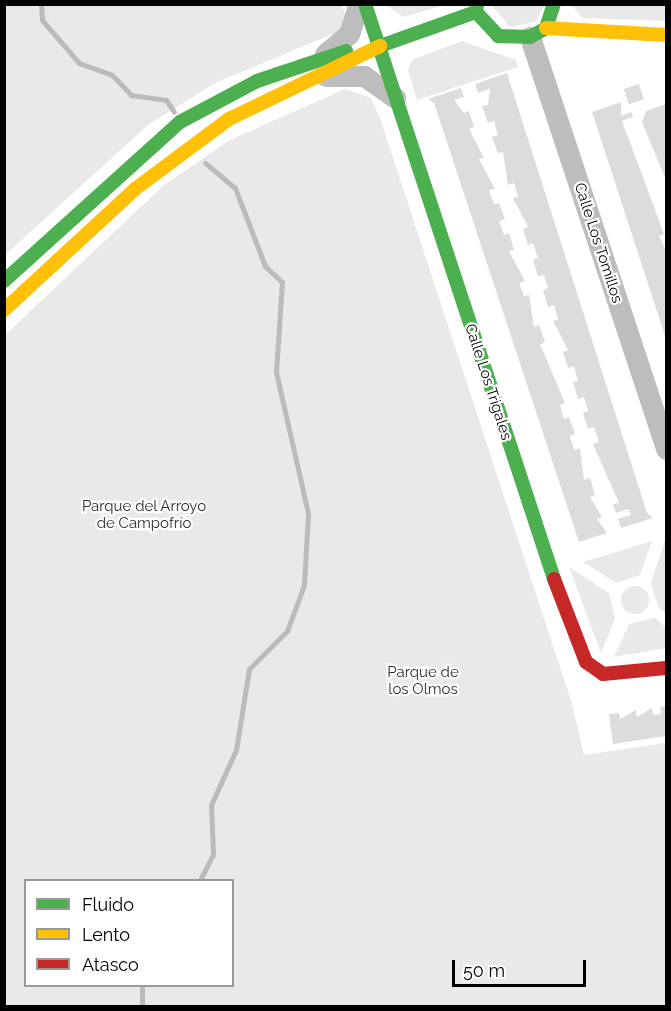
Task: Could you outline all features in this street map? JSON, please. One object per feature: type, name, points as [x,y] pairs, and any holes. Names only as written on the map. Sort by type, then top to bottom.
[{"type":"main road","points":[[538,32],[554,4]]},
{"type":"main road","points":[[4,310],[183,150],[229,119],[323,67],[476,8],[498,36],[538,32],[666,34]]},
{"type":"main road","name":"Calle Los Trigales","points":[[364,9],[379,46],[574,643],[586,662],[603,674],[666,668]]},
{"type":"main road","points":[[4,281],[180,122],[257,81],[323,67],[379,46]]},
{"type":"street","points":[[389,77],[403,37],[364,9],[349,34],[323,67],[364,76],[396,99]]},
{"type":"street","name":"Calle Los Tomillos","points":[[538,32],[666,449]]},
{"type":"green space","points":[[385,4],[446,5],[404,17]]},
{"type":"green space","points":[[4,5],[342,5],[350,27],[215,83],[148,125],[5,255]]},
{"type":"green space","points":[[491,5],[545,5],[535,22],[510,27]]},
{"type":"green space","points":[[572,5],[666,5],[666,21],[582,18]]},
{"type":"green space","points":[[462,41],[516,60],[518,67],[417,100],[408,70],[412,60]]},
{"type":"green space","points":[[345,89],[371,98],[380,118],[572,704],[584,755],[666,743],[666,1006],[5,1006],[5,335],[164,185],[230,140]]},
{"type":"green space","points":[[666,537],[666,614],[658,607],[651,583]]},
{"type":"green space","points":[[652,541],[640,575],[616,583],[583,562]]},
{"type":"green space","points":[[569,567],[609,593],[615,619],[601,653]]},
{"type":"green space","points":[[635,586],[645,590],[649,600],[645,610],[635,614],[625,610],[621,600],[625,590]]},
{"type":"green space","points":[[655,618],[666,628],[666,648],[614,657],[629,624]]},
{"type":"building","points":[[507,73],[647,513],[653,518],[621,528],[618,519],[631,515],[628,509],[616,513],[613,504],[619,503],[593,444],[599,442],[594,427],[588,429],[583,413],[588,411],[584,397],[578,399],[573,382],[578,381],[574,366],[568,368],[563,352],[568,350],[553,321],[558,319],[554,305],[548,307],[543,290],[548,288],[544,275],[538,276],[533,260],[538,258],[533,243],[528,245],[523,229],[528,227],[513,198],[518,197],[514,183],[508,185],[503,152],[498,153],[492,137],[498,135],[494,121],[488,123],[482,106],[488,105],[490,89],[478,93],[475,84]]},
{"type":"building","points":[[639,84],[644,99],[629,104],[624,89]]},
{"type":"building","points":[[461,88],[464,97],[454,100],[464,113],[469,111],[474,127],[469,129],[484,158],[479,159],[495,189],[489,190],[494,204],[499,203],[505,219],[499,221],[504,235],[509,233],[514,250],[509,251],[525,281],[519,283],[524,296],[529,295],[534,327],[539,325],[545,342],[540,344],[565,403],[560,405],[564,419],[569,417],[575,434],[570,436],[574,450],[580,448],[584,480],[590,478],[595,495],[590,497],[602,517],[597,519],[607,533],[579,542],[434,103],[428,99]]},
{"type":"building","points":[[621,102],[621,116],[631,112],[633,117],[622,121],[664,234],[659,236],[666,250],[666,339],[592,112]]},
{"type":"building","points":[[666,104],[666,180],[642,122],[646,111]]},
{"type":"building","points":[[666,706],[666,736],[613,744],[609,714],[619,713],[620,719],[636,710],[637,717],[652,708],[653,715],[661,714],[660,707]]},
{"type":"waterway","points":[[41,4],[42,20],[79,63],[112,75],[131,95],[166,100],[174,112]]},
{"type":"waterway","points":[[200,879],[213,854],[211,805],[236,750],[249,669],[287,631],[304,585],[308,513],[276,372],[282,282],[265,266],[235,188],[205,163]]},
{"type":"waterway","points":[[142,987],[142,1006]]},
{"type":"traffic: fast","points":[[365,4],[554,579]]},
{"type":"traffic: fast","points":[[477,4],[476,12],[498,36],[530,37],[546,28],[554,4]]},
{"type":"traffic: fast","points":[[380,46],[476,12]]},
{"type":"traffic: fast","points":[[4,281],[180,122],[257,81],[346,51]]},
{"type":"traffic: slow","points":[[546,28],[666,35]]},
{"type":"traffic: slow","points":[[4,310],[135,189],[229,119],[380,46]]},
{"type":"traffic: jam","points":[[554,579],[586,662],[603,674],[666,668]]},
{"type":"park label","name":"Parque del Arroyo de Campofrío","points":[[144,514]]},
{"type":"park label","name":"Parque de los Olmos","points":[[423,680]]}]
